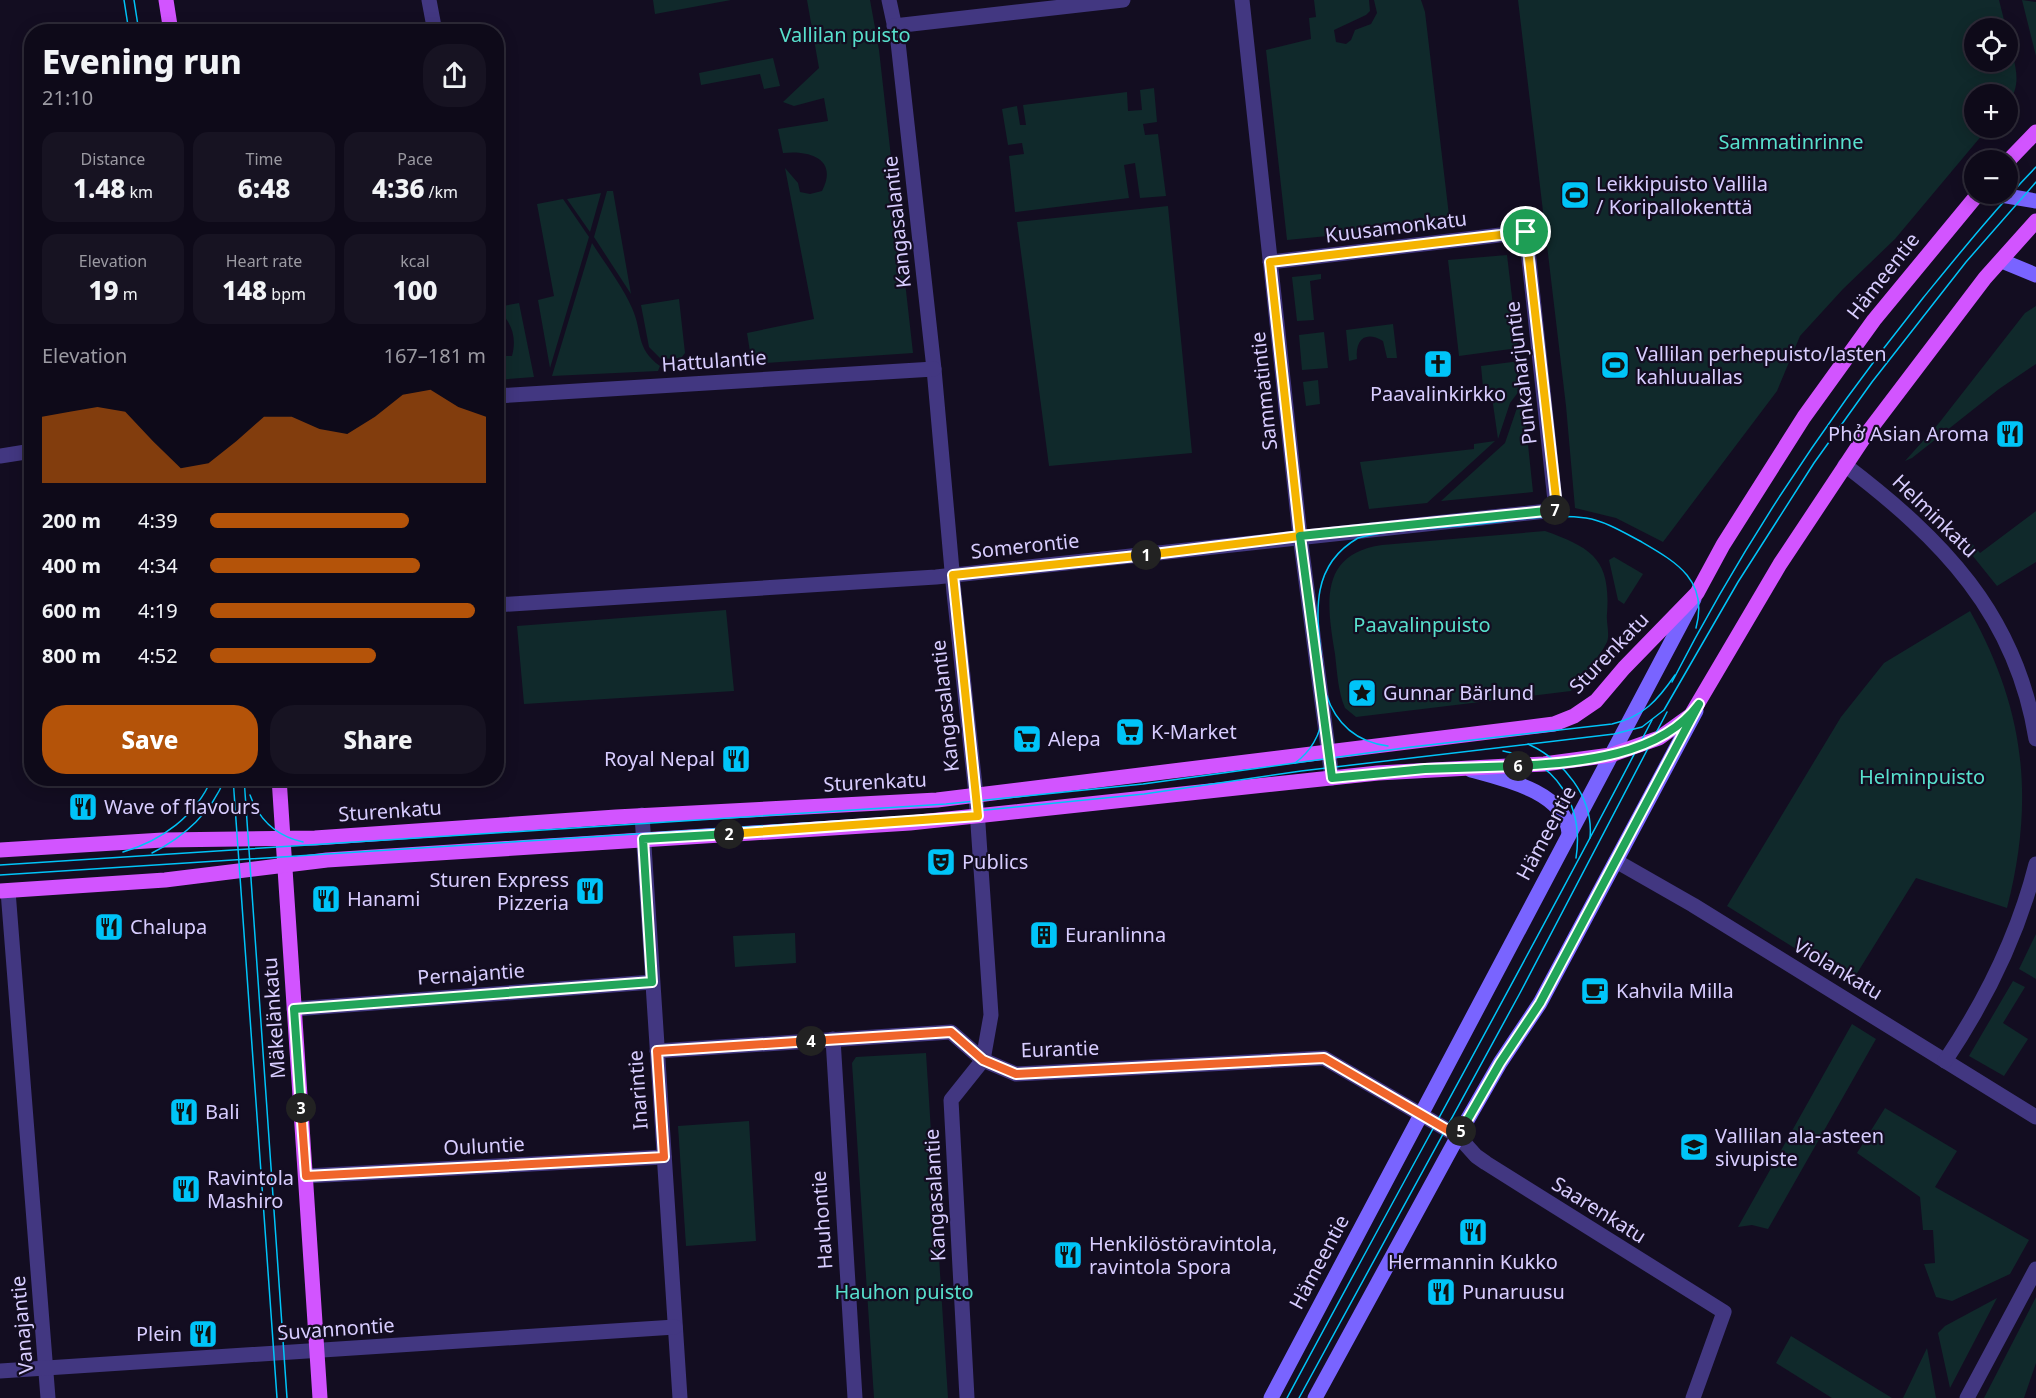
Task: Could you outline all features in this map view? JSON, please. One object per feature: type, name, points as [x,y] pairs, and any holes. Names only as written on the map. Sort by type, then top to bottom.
[{"type":"main road","points":[[166,0],[170,24]]},
{"type":"main road","points":[[2018,151],[2036,132]]},
{"type":"main road","points":[[2018,198],[2036,201]]},
{"type":"main road","name":"Hämeentie","points":[[1271,1398],[1723,545],[1804,417],[1874,320],[1970,204]]},
{"type":"main road","points":[[1315,1398],[1458,1136],[1500,1063],[1540,1003],[1699,704],[1780,564],[1845,465],[1925,355],[2036,221]]},
{"type":"main road","points":[[2002,261],[2036,275]]},
{"type":"main road","name":"Sturenkatu","points":[[0,850],[163,840],[284,838],[642,815],[937,800],[1554,724],[1574,716],[1596,701],[1624,668],[1697,593]]},
{"type":"main road","points":[[4,891],[165,880],[286,864],[978,816],[1425,769],[1471,770],[1551,764],[1611,755],[1659,738],[1678,726],[1699,704]]},
{"type":"main road","points":[[1471,770],[1509,780],[1545,798],[1561,812],[1569,825],[1569,833]]},
{"type":"main road","name":"Mäkelänkatu","points":[[280,786],[320,1398]]},
{"type":"street","points":[[429,0],[434,24]]},
{"type":"street","name":"Kangasalantie","points":[[889,0],[898,42],[934,369],[978,816],[991,1020],[983,1060],[951,1100],[967,1398]]},
{"type":"street","points":[[894,26],[1124,0]]},
{"type":"street","name":"Sammatintie","points":[[1242,0],[1300,536],[1332,778]]},
{"type":"street","name":"Kuusamonkatu","points":[[1270,262],[1526,232]]},
{"type":"street","name":"Punkaharjuntie","points":[[1526,232],[1556,510]]},
{"type":"street","name":"Hattulantie","points":[[504,396],[934,369]]},
{"type":"street","points":[[0,456],[24,453]]},
{"type":"street","name":"Helminkatu","points":[[1845,465],[1894,503],[1947,553],[1967,576],[1987,606],[2014,660],[2027,696],[2036,740]]},
{"type":"street","name":"Somerontie","points":[[504,604],[953,575],[1556,510]]},
{"type":"street","name":"Inarintie","points":[[642,815],[680,1398]]},
{"type":"street","name":"Violankatu","points":[[1616,861],[1703,911],[2036,1117]]},
{"type":"street","points":[[1945,1061],[2002,963],[2025,908],[2036,864]]},
{"type":"street","name":"Vanajantie","points":[[4,891],[48,1398]]},
{"type":"street","name":"Pernajantie","points":[[294,1009],[652,982]]},
{"type":"street","name":"Eurantie","points":[[657,1051],[951,1032],[983,1060],[1016,1074],[1324,1058],[1458,1136]]},
{"type":"street","name":"Hauhontie","points":[[833,1039],[855,1398]]},
{"type":"street","name":"Saarenkatu","points":[[1458,1136],[1481,1159],[1724,1312],[1693,1398]]},
{"type":"street","name":"Ouluntie","points":[[306,1176],[664,1157]]},
{"type":"street","points":[[1967,1398],[2036,1269]]},
{"type":"street","name":"Suvannontie","points":[[0,1371],[675,1327]]},
{"type":"green space","name":"Vallilan puisto","points":[[653,0],[731,0],[655,14]]},
{"type":"green space","points":[[807,0],[870,0],[879,50],[913,353],[752,364],[747,333],[814,319],[785,168],[798,183],[800,192],[810,194],[822,191],[827,171],[818,158],[811,155],[783,153],[778,129],[828,121],[824,98],[794,106],[783,102],[819,68]]},
{"type":"green space","points":[[1314,0],[1369,0],[1370,11],[1366,15],[1334,30],[1336,42],[1346,44],[1351,40],[1355,30],[1371,24],[1377,13],[1374,0],[1421,0],[1425,12],[1450,224],[1287,240],[1266,50],[1311,39],[1309,18],[1316,17]]},
{"type":"green space","name":"Sammatinrinne","points":[[1518,0],[1999,0],[2004,18],[1964,18],[1964,72],[2016,72],[2015,84],[1964,84],[1964,138],[1980,138],[1970,150],[1964,150],[1964,157],[1895,239],[1843,289],[1800,336],[1777,391],[1663,542],[1616,518],[1575,508],[1566,406]]},
{"type":"green space","points":[[2022,0],[2036,2],[2036,56]]},
{"type":"green space","points":[[773,58],[780,86],[764,89],[760,74],[701,85],[699,73]]},
{"type":"green space","points":[[1154,88],[1157,122],[1143,124],[1145,135],[1158,134],[1166,196],[1140,198],[1135,163],[1124,165],[1129,198],[1015,212],[1009,156],[1024,154],[1022,143],[1008,145],[1002,109],[1017,106],[1020,125],[1026,125],[1023,105],[1127,92],[1128,111],[1142,110],[1140,90]]},
{"type":"green space","points":[[607,191],[613,191],[631,294],[594,237]]},
{"type":"green space","points":[[601,193],[590,232],[567,199]]},
{"type":"green space","points":[[563,199],[589,237],[550,368],[538,300],[554,296],[537,204]]},
{"type":"green space","points":[[1168,206],[1192,453],[1049,466],[1017,222]]},
{"type":"green space","points":[[592,243],[628,299],[643,346],[660,366],[658,371],[552,376]]},
{"type":"green space","points":[[1507,255],[1518,348],[1459,356],[1448,260]]},
{"type":"green space","points":[[1321,274],[1321,279],[1310,281],[1314,320],[1297,321],[1292,277]]},
{"type":"green space","points":[[679,299],[685,353],[681,358],[661,359],[649,347],[641,305]]},
{"type":"green space","points":[[519,303],[534,377],[504,379],[504,356],[512,356],[514,343],[512,330],[504,316],[504,306]]},
{"type":"green space","points":[[2036,306],[2036,364],[1999,389],[1912,458],[1905,461],[1939,423],[2025,313]]},
{"type":"green space","points":[[1393,324],[1397,358],[1387,358],[1383,341],[1371,336],[1362,339],[1358,347],[1357,359],[1349,361],[1346,330]]},
{"type":"green space","points":[[1324,332],[1328,368],[1302,370],[1299,335]]},
{"type":"green space","points":[[1520,361],[1522,387],[1510,403],[1498,439],[1492,397],[1484,398],[1481,366]]},
{"type":"green space","points":[[1318,380],[1320,404],[1306,406],[1303,382]]},
{"type":"green space","points":[[1523,397],[1533,492],[1441,501],[1505,443],[1519,402]]},
{"type":"green space","points":[[1495,441],[1427,503],[1369,509],[1360,462],[1474,449],[1474,444]]},
{"type":"green space","points":[[2036,511],[2036,562],[1997,586],[1964,545],[1969,540],[1980,553]]},
{"type":"green space","name":"Paavalinpuisto","points":[[1545,531],[1587,550],[1602,568],[1606,581],[1607,642],[1600,655],[1571,691],[1356,717],[1345,708],[1338,681],[1329,600],[1337,571],[1347,559],[1361,550],[1382,545]]},
{"type":"green space","points":[[1614,557],[1643,574],[1624,604],[1618,600],[1609,560]]},
{"type":"green space","points":[[726,610],[734,691],[524,704],[517,626]]},
{"type":"green space","name":"Helminpuisto","points":[[1970,611],[1989,647],[2003,683],[2020,755],[2021,829],[2016,868],[2007,908],[1916,878],[1851,983],[1727,906],[1841,717],[1884,663]]},
{"type":"green space","points":[[795,933],[796,963],[735,967],[733,936]]},
{"type":"green space","points":[[2036,934],[2036,979],[2019,969]]},
{"type":"green space","points":[[2013,981],[2025,987],[2003,1023],[2028,1039],[2004,1076],[1969,1056]]},
{"type":"green space","points":[[1852,1024],[1876,1039],[1768,1229],[1752,1225],[1738,1227]]},
{"type":"green space","name":"Hauhon puisto","points":[[926,1053],[948,1398],[874,1398],[852,1063],[856,1057]]},
{"type":"green space","points":[[1885,1108],[1957,1151],[1935,1187],[2029,1240],[2010,1274],[1952,1301],[1936,1297],[1924,1264],[1935,1263],[1933,1230],[1923,1230],[1920,1197],[1857,1153]]},
{"type":"green space","points":[[749,1121],[756,1241],[686,1246],[678,1126]]},
{"type":"green space","points":[[2036,1297],[2036,1363],[2024,1398],[1984,1398]]},
{"type":"green space","points":[[1997,1298],[1950,1388],[1938,1333],[1945,1326]]},
{"type":"green space","points":[[1791,1336],[1892,1398],[1832,1398],[1776,1363]]},
{"type":"green space","points":[[1927,1348],[1936,1398],[1903,1398],[1904,1396]]},
{"type":"tram line","points":[[124,0],[128,24]]},
{"type":"tram line","points":[[134,0],[138,24]]},
{"type":"tram line","points":[[1672,682],[1757,532],[1820,436],[1923,298],[1992,215],[2036,167]]},
{"type":"tram line","points":[[0,875],[947,814],[1144,794],[1301,771],[1614,734],[1642,727],[1664,710],[1738,582],[1814,463],[1872,382],[1966,262],[2036,182]]},
{"type":"tram line","points":[[1295,763],[1315,740],[1323,712],[1324,682],[1318,618],[1321,588],[1332,560],[1358,538],[1398,531],[1541,517],[1593,519],[1640,541],[1666,557],[1686,574],[1698,597],[1699,611],[1696,628]]},
{"type":"tram line","points":[[0,865],[946,804],[1143,784],[1411,747],[1612,724],[1633,717],[1649,706],[1675,675]]},
{"type":"tram line","points":[[1326,694],[1335,714],[1349,730],[1366,740],[1388,746]]},
{"type":"tram line","points":[[1299,1398],[1520,993],[1667,712]]},
{"type":"tram line","points":[[1287,1398],[1517,975],[1652,720]]},
{"type":"tram line","points":[[1528,744],[1553,760],[1574,782],[1587,808],[1590,838]]},
{"type":"tram line","points":[[1503,751],[1522,756],[1538,764],[1552,775],[1563,789],[1576,821],[1576,858]]},
{"type":"tram line","points":[[123,852],[151,841],[176,825],[197,804],[208,786]]},
{"type":"tram line","points":[[152,853],[164,847],[196,822],[213,802],[221,786]]},
{"type":"tram line","points":[[234,786],[277,1398]]},
{"type":"tram line","points":[[245,786],[287,1398]]},
{"type":"tram line","points":[[250,795],[258,812],[270,826],[285,836],[303,842]]},
{"type":"place","name":"Leikkipuisto Vallila / Koripallokenttä","points":[[1575,195]]},
{"type":"place","name":"Paavalinkirkko","points":[[1438,364]]},
{"type":"place","name":"Vallilan perhepuisto/lasten kahluuallas","points":[[1615,365]]},
{"type":"place","name":"Phở Asian Aroma","points":[[2010,434]]},
{"type":"place","name":"Gunnar Bärlund","points":[[1362,693]]},
{"type":"place","name":"K-Market","points":[[1130,732]]},
{"type":"place","name":"Alepa","points":[[1027,739]]},
{"type":"place","name":"Royal Nepal","points":[[736,759]]},
{"type":"place","name":"Wave of flavours","points":[[83,807]]},
{"type":"place","name":"Publics","points":[[941,862]]},
{"type":"place","name":"Sturen Express Pizzeria","points":[[590,891]]},
{"type":"place","name":"Hanami","points":[[326,899]]},
{"type":"place","name":"Chalupa","points":[[109,927]]},
{"type":"place","name":"Euranlinna","points":[[1044,935]]},
{"type":"place","name":"Kahvila Milla","points":[[1595,991]]},
{"type":"place","name":"Bali","points":[[184,1112]]},
{"type":"place","name":"Vallilan ala-asteen sivupiste","points":[[1694,1147]]},
{"type":"place","name":"Ravintola Mashiro","points":[[186,1189]]},
{"type":"place","name":"Hermannin Kukko","points":[[1473,1232]]},
{"type":"place","name":"Henkilöstöravintola, ravintola Spora","points":[[1068,1255]]},
{"type":"place","name":"Punaruusu","points":[[1441,1292]]},
{"type":"place","name":"Plein","points":[[203,1334]]},
{"type":"route","points":[[1526,232],[1270,262],[1300,536],[953,575],[978,816],[910,823],[643,839],[652,982],[294,1009],[306,1176],[664,1157],[657,1051],[951,1032],[983,1060],[1016,1074],[1324,1058],[1400,1100],[1458,1136],[1500,1063],[1540,1003],[1699,704],[1692,715],[1659,738],[1611,755],[1544,764],[1471,770],[1425,769],[1332,778],[1300,536],[1556,510],[1526,232]]}]
